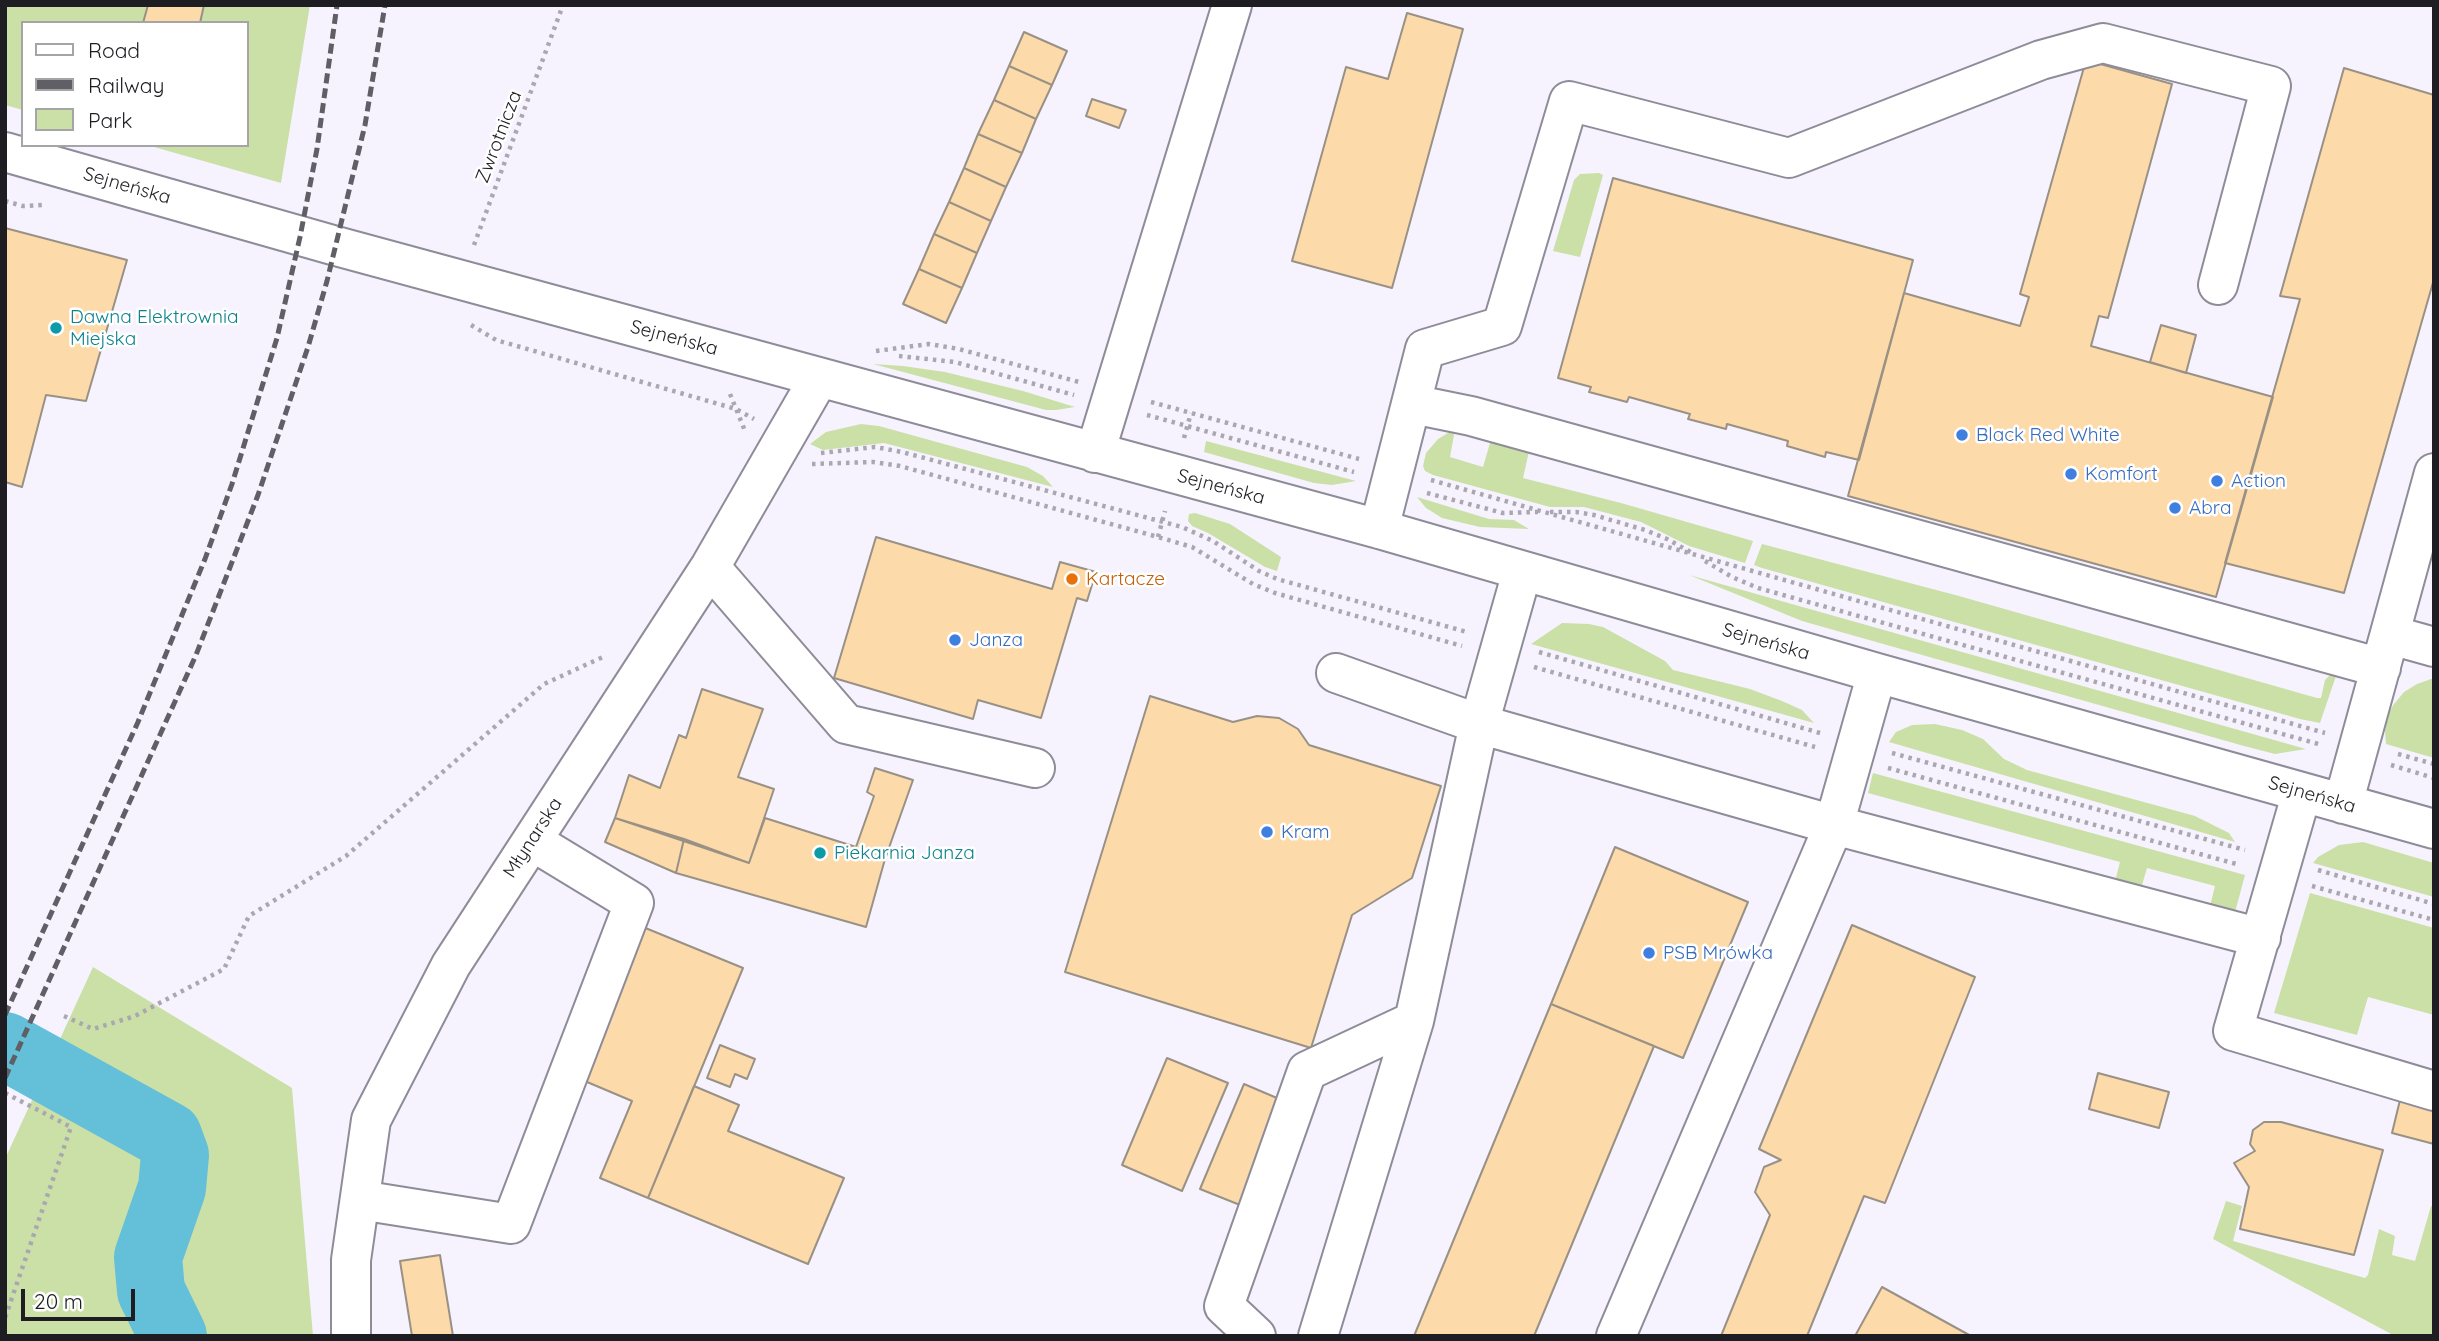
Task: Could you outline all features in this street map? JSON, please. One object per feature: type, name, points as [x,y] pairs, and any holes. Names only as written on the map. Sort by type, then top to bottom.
[{"type":"street","points":[[1095,453],[1232,5]]},
{"type":"street","points":[[1379,529],[1425,349],[1502,326],[1569,101],[1789,158],[2041,60],[2103,43],[2271,86],[2218,285]]},
{"type":"street","name":"Sejneńska","points":[[5,152],[819,378],[1379,529],[1877,674],[2434,830]]},
{"type":"street","name":"Młynarska","points":[[351,1336],[351,1260],[371,1121],[451,965],[710,567],[819,378]]},
{"type":"street","points":[[1412,404],[1471,415],[2386,652],[2434,647]]},
{"type":"street","points":[[2343,804],[2434,473]]},
{"type":"street","points":[[710,567],[846,724],[1035,768]]},
{"type":"street","points":[[1318,1336],[1414,1021],[1479,724],[1522,572]]},
{"type":"street","points":[[1336,674],[1479,724],[1834,825],[2261,938]]},
{"type":"street","points":[[1616,1336],[1834,825],[1877,674]]},
{"type":"street","points":[[2302,792],[2233,1031],[2434,1091]]},
{"type":"street","points":[[360,1199],[511,1224],[634,903],[532,841]]},
{"type":"street","points":[[1256,1336],[1224,1306],[1307,1070],[1414,1021]]},
{"type":"path","name":"Zwrotnicza","points":[[461,279],[563,5]]},
{"type":"path","points":[[5,201],[23,206],[48,204]]},
{"type":"path","points":[[481,323],[467,321],[496,340],[736,409],[782,442],[806,464],[873,462],[900,466],[1158,537],[1200,551],[1253,584],[1275,593],[1500,649],[1855,751],[2281,868],[2434,920]]},
{"type":"path","points":[[819,378],[855,354],[929,344],[949,347],[1112,398],[1392,476],[1544,512],[2358,749],[2434,778]]},
{"type":"path","points":[[855,354],[955,362],[1112,398],[1392,476],[1481,509],[1503,513],[1576,512],[1594,515],[1667,539],[1732,577],[1758,587],[2358,749],[2434,764]]},
{"type":"path","points":[[729,393],[745,430],[782,442],[825,453],[875,447],[902,452],[1182,527],[1213,541],[1259,571],[1277,579],[1500,649],[1855,751],[2281,868],[2434,904]]},
{"type":"path","points":[[64,1016],[93,1030],[135,1016],[224,969],[249,916],[346,856],[544,684],[607,655]]},
{"type":"path","points":[[5,1093],[71,1127],[5,1318]]},
{"type":"green space","points":[[5,5],[310,5],[281,183],[154,147],[248,147],[248,21],[21,21],[21,109],[5,105]]},
{"type":"green space","points":[[1580,174],[1603,175],[1580,257],[1553,251],[1574,180]]},
{"type":"green space","points":[[873,364],[945,372],[1075,407],[1046,410]]},
{"type":"green space","points":[[861,424],[879,426],[1027,467],[1043,476],[1053,487],[884,443],[823,450],[810,444],[826,432]]},
{"type":"green space","points":[[1453,430],[1450,457],[1483,467],[1492,436],[1530,447],[1523,478],[1753,541],[1745,563],[1689,546],[1641,522],[1584,507],[1550,507],[1425,471],[1423,466],[1426,453],[1438,439]]},
{"type":"green space","points":[[1206,441],[1356,481],[1332,485],[1314,483],[1204,452]]},
{"type":"green space","points":[[1417,497],[1489,519],[1514,520],[1529,529],[1480,527],[1442,518],[1426,508]]},
{"type":"green space","points":[[1195,513],[1230,524],[1281,557],[1277,571],[1192,526],[1188,521],[1189,514]]},
{"type":"green space","points":[[1762,544],[1959,596],[2317,698],[2321,698],[2325,680],[2330,675],[2336,676],[2320,723],[2300,719],[1762,568],[1754,565]]},
{"type":"green space","points":[[1689,575],[2306,749],[2275,754],[2244,746],[1802,621]]},
{"type":"green space","points":[[1562,623],[1603,627],[1665,661],[1673,670],[1750,689],[1782,701],[1802,710],[1814,723],[1531,644]]},
{"type":"green space","points":[[2434,678],[2434,758],[2386,744],[2387,716],[2394,704],[2404,692]]},
{"type":"green space","points":[[1935,724],[1962,730],[1983,739],[2004,759],[2027,770],[2195,816],[2229,833],[2235,842],[1889,742],[1896,732],[1912,725]]},
{"type":"green space","points":[[1873,773],[2245,875],[2234,916],[2209,910],[2215,886],[2147,868],[2140,892],[2114,885],[2120,862],[1868,793]]},
{"type":"green space","points":[[2363,842],[2434,863],[2434,897],[2313,863],[2339,845]]},
{"type":"green space","points":[[2310,893],[2434,928],[2434,1015],[2368,997],[2357,1035],[2274,1013]]},
{"type":"green space","points":[[93,967],[292,1088],[313,1336],[5,1336],[5,1159]]},
{"type":"green space","points":[[2226,1201],[2242,1206],[2233,1241],[2365,1278],[2379,1229],[2395,1236],[2392,1255],[2415,1261],[2431,1206],[2434,1207],[2434,1336],[2395,1336],[2213,1239]]},
{"type":"building","points":[[148,5],[204,5],[200,21],[144,21]]},
{"type":"building","points":[[1407,13],[1463,29],[1392,288],[1292,261],[1346,67],[1388,79]]},
{"type":"building","points":[[1024,32],[1067,51],[1052,85],[1009,66]]},
{"type":"building","points":[[2086,60],[2172,84],[2108,318],[2099,316],[2091,346],[2273,397],[2216,597],[1848,496],[1904,293],[2020,326],[2029,297],[2020,294]]},
{"type":"building","points":[[1009,66],[1052,85],[1036,119],[994,100]]},
{"type":"building","points":[[2344,68],[2434,95],[2434,279],[2344,593],[2225,563],[2300,299],[2280,296]]},
{"type":"building","points":[[1092,99],[1126,110],[1119,128],[1086,116]]},
{"type":"building","points":[[994,100],[1036,119],[1022,153],[978,134]]},
{"type":"building","points":[[978,134],[1022,153],[1006,187],[964,168]]},
{"type":"building","points":[[964,168],[1006,187],[991,221],[949,202]]},
{"type":"building","points":[[1613,178],[1913,260],[1859,460],[1826,452],[1825,457],[1787,446],[1788,441],[1727,424],[1726,429],[1688,419],[1690,414],[1629,397],[1627,402],[1589,392],[1591,387],[1558,378]]},
{"type":"building","points":[[949,202],[991,221],[977,253],[934,234]]},
{"type":"building","name":"Dawna Elektrownia Miejska","points":[[5,228],[127,260],[86,401],[46,395],[22,487],[5,482]]},
{"type":"building","points":[[934,234],[977,253],[962,288],[919,269]]},
{"type":"building","points":[[919,269],[962,288],[946,323],[903,304]]},
{"type":"building","points":[[2161,325],[2196,335],[2186,373],[2150,362]]},
{"type":"building","name":"Janza","points":[[876,537],[1052,589],[1060,562],[1096,572],[1087,601],[1077,598],[1041,718],[978,700],[973,719],[834,678]]},
{"type":"building","points":[[702,689],[763,709],[738,777],[774,789],[749,863],[615,818],[629,775],[660,788],[679,735],[686,738]]},
{"type":"building","name":"Kram","points":[[1150,696],[1233,722],[1257,716],[1279,718],[1298,729],[1309,745],[1441,786],[1412,878],[1352,915],[1311,1048],[1065,972]]},
{"type":"building","name":"Piekarnia Janza","points":[[875,768],[913,780],[885,859],[866,927],[676,873],[684,839],[749,863],[765,818],[856,847],[874,796],[867,792]]},
{"type":"building","points":[[615,818],[684,839],[676,873],[605,842]]},
{"type":"building","name":"PSB Mrówka","points":[[1615,847],[1748,902],[1683,1058],[1551,1004]]},
{"type":"building","points":[[1852,925],[1975,977],[1885,1203],[1864,1196],[1807,1336],[1721,1336],[1770,1215],[1755,1192],[1764,1167],[1781,1160],[1759,1149]]},
{"type":"building","points":[[643,927],[743,968],[648,1198],[600,1178],[632,1101],[580,1079]]},
{"type":"building","points":[[1551,1004],[1654,1046],[1534,1336],[1414,1336]]},
{"type":"building","points":[[720,1045],[755,1059],[747,1079],[735,1074],[730,1087],[707,1078]]},
{"type":"building","points":[[1167,1058],[1228,1083],[1182,1191],[1122,1165]]},
{"type":"building","points":[[2098,1073],[2169,1092],[2159,1128],[2089,1109]]},
{"type":"building","points":[[1244,1084],[1284,1101],[1240,1205],[1200,1189]]},
{"type":"building","points":[[694,1086],[739,1105],[728,1131],[844,1178],[808,1264],[648,1198]]},
{"type":"building","points":[[2400,1100],[2434,1103],[2434,1144],[2392,1133]]},
{"type":"building","points":[[2264,1122],[2281,1122],[2383,1150],[2354,1255],[2240,1229],[2249,1187],[2234,1163],[2255,1151],[2250,1144],[2253,1130]]},
{"type":"building","points":[[440,1255],[453,1336],[412,1336],[400,1261]]},
{"type":"building","points":[[1882,1287],[1971,1336],[1855,1336]]},
{"type":"waterway","points":[[5,1046],[168,1136],[175,1155],[172,1188],[148,1257],[151,1291],[173,1336]]},
{"type":"railway","points":[[5,1015],[138,722],[205,559],[232,484],[277,338],[300,237],[317,149],[337,5]]},
{"type":"railway","points":[[5,1078],[196,655],[258,495],[308,347],[327,281],[365,125],[385,5]]},
{"type":"place","name":"Dawna Elektrownia Miejska","points":[[56,328]]},
{"type":"place","name":"Black Red White","points":[[1962,435]]},
{"type":"place","name":"Komfort","points":[[2071,474]]},
{"type":"place","name":"Action","points":[[2217,481]]},
{"type":"place","name":"Abra","points":[[2175,508]]},
{"type":"place","name":"Kartacze","points":[[1072,579]]},
{"type":"place","name":"Janza","points":[[955,640]]},
{"type":"place","name":"Kram","points":[[1267,832]]},
{"type":"place","name":"Piekarnia Janza","points":[[820,853]]},
{"type":"place","name":"PSB Mrówka","points":[[1649,953]]}]
